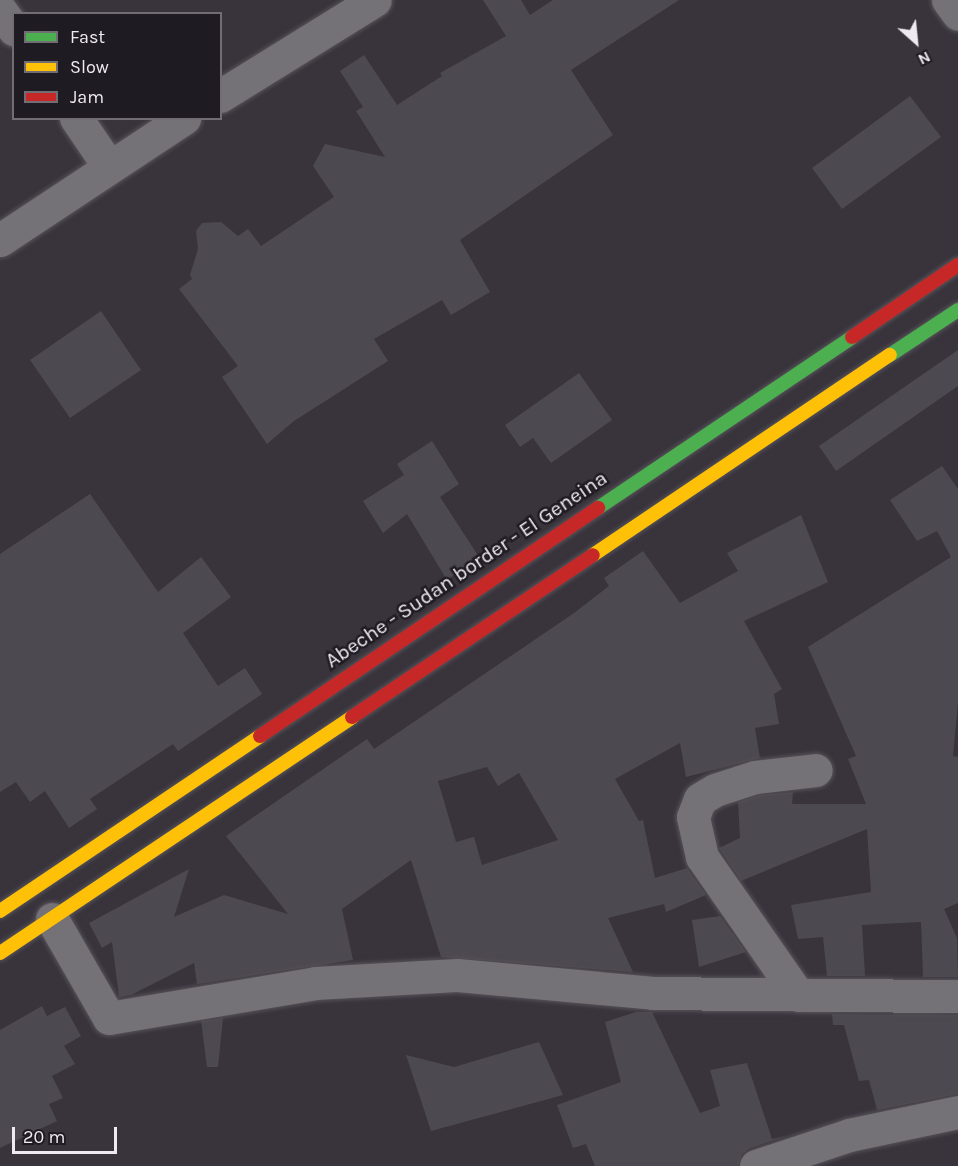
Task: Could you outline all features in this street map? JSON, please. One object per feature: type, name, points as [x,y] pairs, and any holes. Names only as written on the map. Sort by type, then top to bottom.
[{"type":"highway","name":"Abeche - Sudan border - El Geneina","points":[[0,911],[348,674],[958,265]]},
{"type":"highway","points":[[0,954],[958,310]]},
{"type":"highway","points":[[348,674],[372,703]]},
{"type":"street","points":[[948,0],[958,14]]},
{"type":"street","points":[[222,95],[360,4]]},
{"type":"street","points":[[0,10],[12,26]]},
{"type":"street","points":[[77,120],[108,165]]},
{"type":"street","points":[[0,240],[108,165],[181,120]]},
{"type":"street","points":[[798,995],[702,857],[693,817],[700,799],[715,790],[755,777],[816,770]]},
{"type":"street","points":[[52,919],[109,1018],[315,983],[457,975],[653,993],[958,996]]},
{"type":"street","points":[[756,1166],[849,1135],[958,1112]]},
{"type":"building","points":[[483,0],[521,0],[530,15],[553,0],[679,0],[571,70],[613,135],[460,240],[490,292],[451,315],[442,300],[374,339],[388,361],[294,421],[267,444],[222,377],[238,366],[179,289],[192,279],[190,275],[198,249],[196,231],[202,223],[221,222],[238,236],[248,229],[261,246],[334,197],[313,166],[325,144],[385,157],[356,111],[363,107],[340,71],[364,55],[397,105],[442,76],[440,73],[506,36]]},
{"type":"building","points":[[910,96],[941,137],[842,209],[812,168]]},
{"type":"building","points":[[101,311],[141,370],[70,418],[30,360]]},
{"type":"building","points":[[958,350],[958,386],[836,471],[819,446]]},
{"type":"building","points":[[579,373],[612,420],[551,463],[533,438],[520,447],[505,425]]},
{"type":"building","points":[[432,441],[459,484],[440,497],[479,557],[447,580],[407,514],[383,533],[363,501],[404,475],[397,464]]},
{"type":"building","points":[[942,466],[958,489],[958,702],[953,756],[958,757],[958,903],[944,909],[957,938],[958,977],[923,977],[921,922],[862,925],[865,976],[827,976],[823,937],[798,939],[791,905],[871,892],[867,829],[741,881],[719,848],[740,838],[738,802],[759,795],[793,792],[792,804],[866,804],[848,759],[856,756],[808,647],[951,557],[937,531],[917,541],[890,500]]},
{"type":"building","points":[[90,494],[158,592],[201,557],[231,597],[183,633],[218,686],[245,668],[262,694],[178,751],[173,744],[90,799],[97,809],[69,828],[45,791],[30,802],[16,782],[0,792],[0,554]]},
{"type":"building","points":[[801,515],[828,582],[744,621],[782,689],[774,694],[779,724],[755,728],[760,758],[686,777],[680,743],[615,779],[639,821],[643,820],[655,878],[687,868],[706,895],[666,912],[664,904],[608,918],[633,972],[441,957],[411,860],[342,909],[353,960],[197,984],[194,963],[131,995],[119,997],[112,942],[102,948],[89,923],[189,869],[174,917],[224,895],[288,914],[226,836],[367,739],[374,749],[574,613],[609,586],[604,578],[643,551],[680,603],[738,571],[727,553]],"holes":[[[487,767],[498,786],[519,773],[558,840],[482,865],[474,837],[456,842],[438,781]]]},
{"type":"building","points":[[720,916],[746,952],[699,967],[692,920]]},
{"type":"building","points":[[42,1006],[47,1016],[65,1007],[81,1036],[64,1046],[75,1064],[52,1076],[63,1098],[49,1104],[57,1121],[0,1148],[0,1030]]},
{"type":"building","points":[[636,1012],[652,1012],[700,1113],[720,1106],[710,1070],[747,1063],[772,1139],[786,1136],[750,1148],[742,1154],[738,1166],[595,1166],[586,1144],[573,1148],[557,1105],[621,1082],[605,1022]]},
{"type":"building","points":[[832,1014],[958,1015],[958,1094],[877,1110],[869,1080],[859,1081],[844,1025],[833,1025]]},
{"type":"building","points":[[223,1018],[218,1067],[207,1067],[201,1021]]},
{"type":"building","points":[[539,1042],[563,1095],[431,1131],[406,1055],[454,1067]]},
{"type":"traffic: fast","points":[[890,355],[958,310]]},
{"type":"traffic: fast","points":[[598,508],[852,337]]},
{"type":"traffic: slow","points":[[593,555],[890,355]]},
{"type":"traffic: slow","points":[[0,953],[352,717]]},
{"type":"traffic: slow","points":[[0,911],[260,736]]},
{"type":"traffic: jam","points":[[852,337],[958,265]]},
{"type":"traffic: jam","points":[[260,736],[598,508]]},
{"type":"traffic: jam","points":[[352,717],[593,555]]}]
